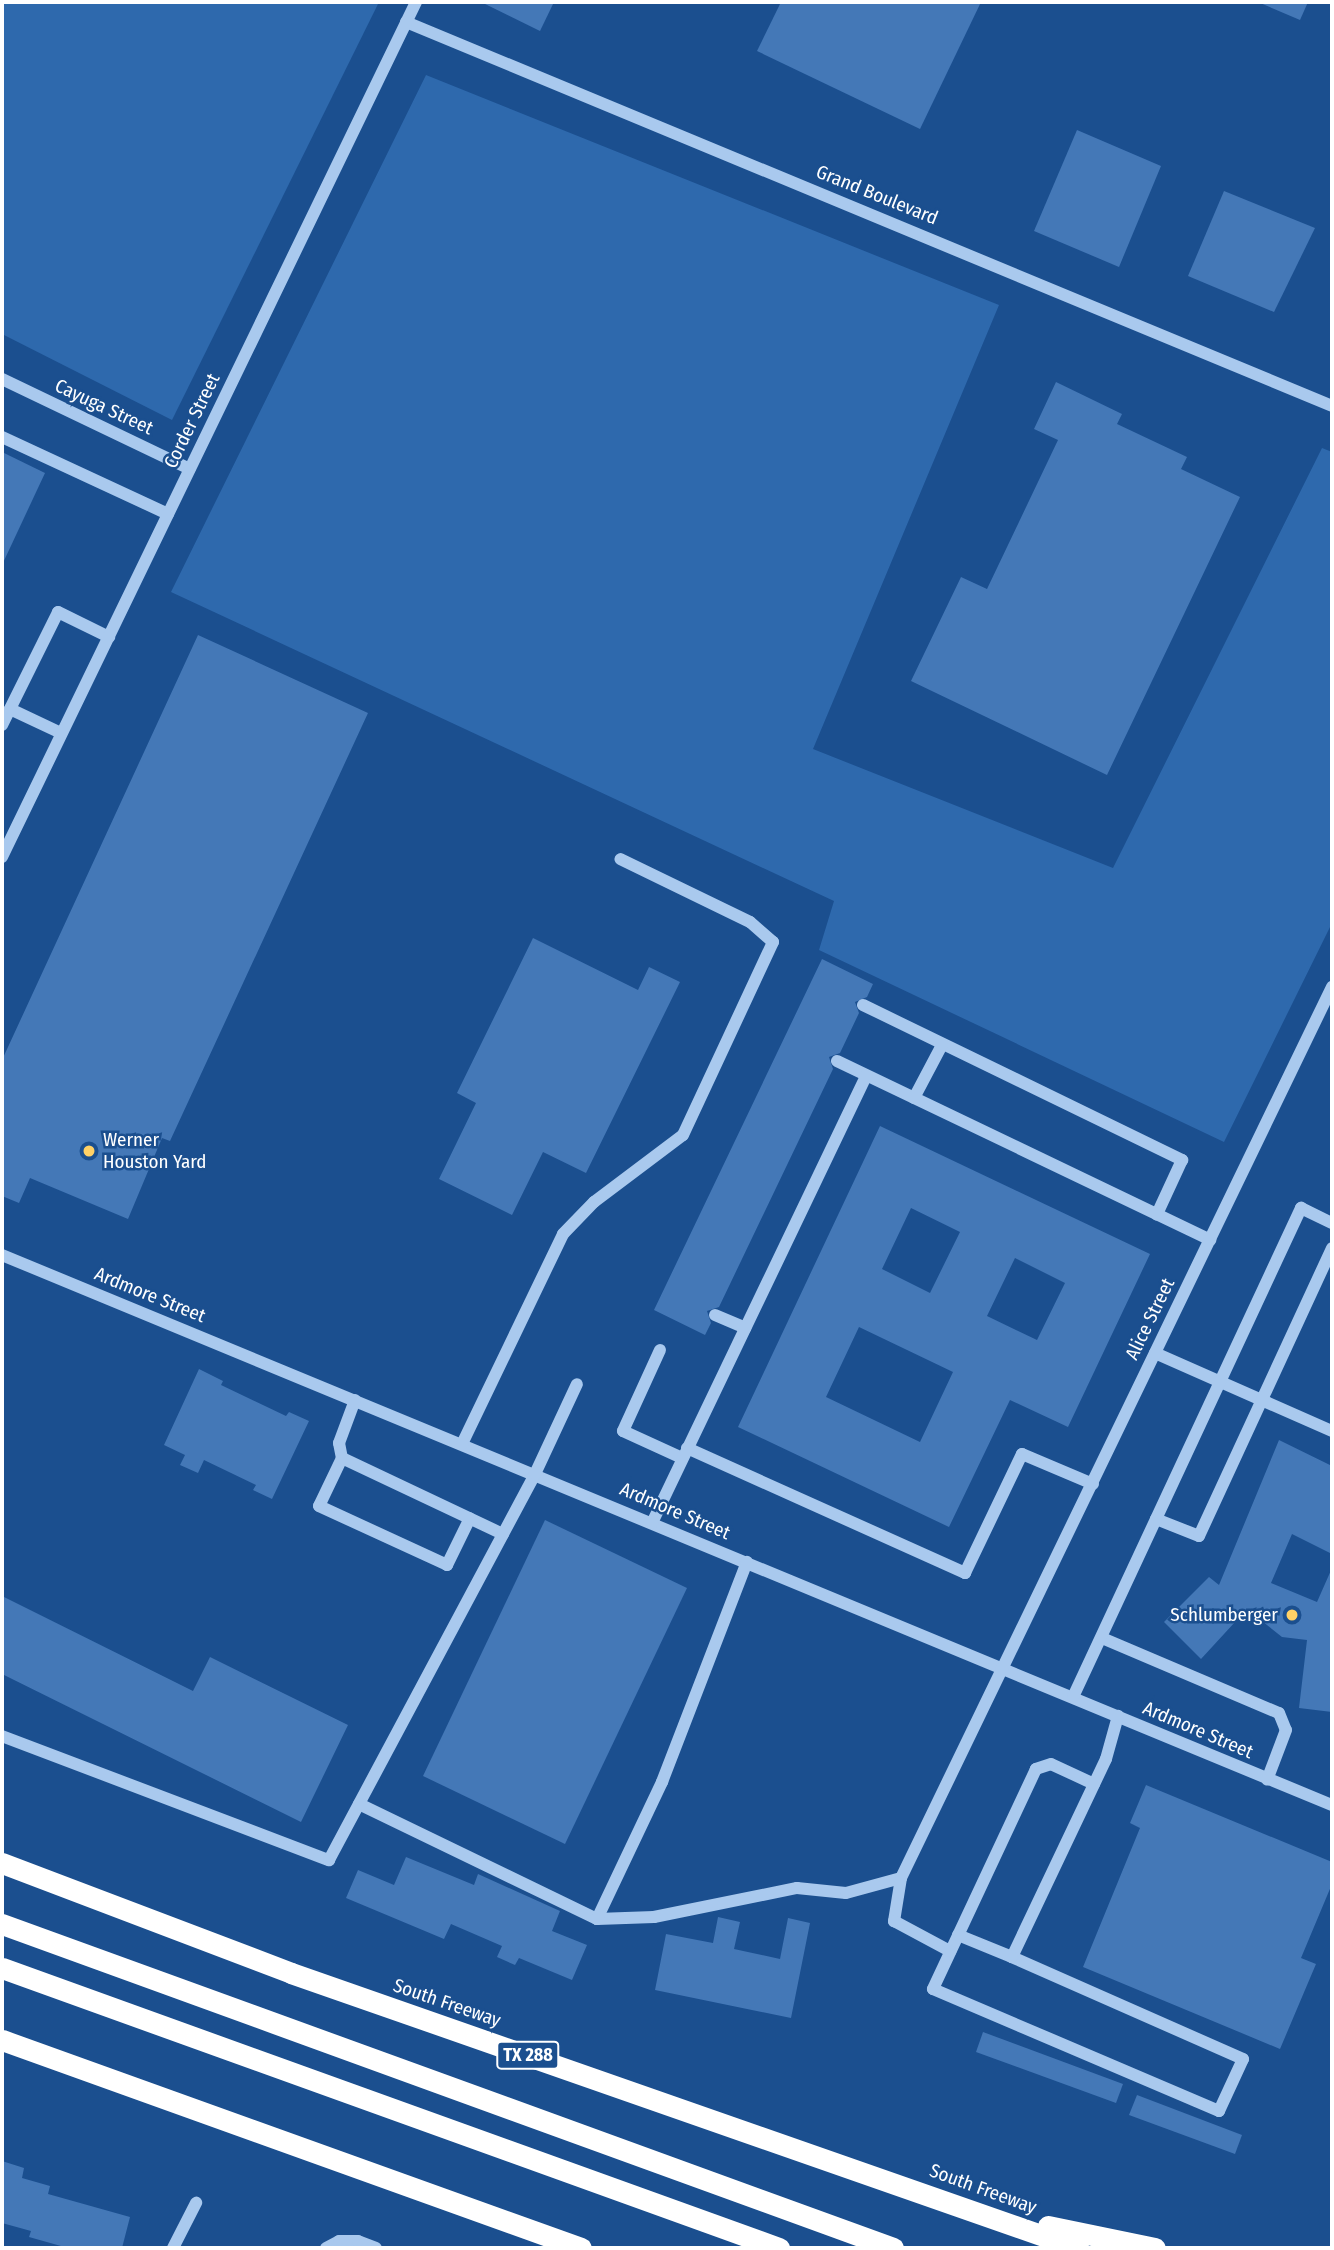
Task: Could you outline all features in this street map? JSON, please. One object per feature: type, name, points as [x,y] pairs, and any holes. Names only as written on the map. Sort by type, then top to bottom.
[{"type":"highway","points":[[2,1857],[79,1890]]},
{"type":"highway","name":"South Freeway","points":[[2,1863],[79,1890],[291,1973],[979,2211],[1078,2248]]},
{"type":"highway","points":[[2,1924],[893,2248]]},
{"type":"highway","points":[[2,1968],[779,2248]]},
{"type":"highway","points":[[2,2040],[581,2248]]},
{"type":"highway","points":[[979,2211],[1155,2248]]},
{"type":"street","name":"Corder Street","points":[[2,857],[416,2]]},
{"type":"street","name":"Grand Boulevard","points":[[406,22],[1332,406]]},
{"type":"street","name":"Cayuga Street","points":[[2,379],[190,469]]},
{"type":"street","points":[[2,437],[168,514]]},
{"type":"street","points":[[2,725],[58,612],[108,637]]},
{"type":"street","points":[[10,709],[61,733]]},
{"type":"street","points":[[462,1444],[563,1234],[594,1202],[683,1135],[773,942],[750,922],[620,859]]},
{"type":"street","name":"Alice Street","points":[[950,1951],[894,1921],[901,1878],[1332,987]]},
{"type":"street","points":[[863,1005],[1182,1160],[1157,1214]]},
{"type":"street","points":[[914,1098],[942,1045]]},
{"type":"street","points":[[836,1061],[1210,1240]]},
{"type":"street","points":[[652,1523],[866,1076]]},
{"type":"street","points":[[1073,1698],[1301,1208],[1332,1223]]},
{"type":"street","points":[[1156,1519],[1199,1536],[1332,1248]]},
{"type":"street","name":"Ardmore Street","points":[[2,1255],[1332,1805]]},
{"type":"street","points":[[715,1315],[745,1328]]},
{"type":"street","points":[[660,1350],[622,1431],[685,1453],[965,1573],[1022,1454],[1093,1484]]},
{"type":"street","points":[[1155,1353],[1263,1398],[1332,1431]]},
{"type":"street","points":[[2,1735],[329,1860],[535,1474],[577,1384]]},
{"type":"street","points":[[355,1400],[339,1443],[342,1458],[319,1506],[447,1565],[470,1518]]},
{"type":"street","points":[[342,1458],[503,1534]]},
{"type":"street","points":[[597,1919],[662,1782],[747,1562]]},
{"type":"street","points":[[1102,1637],[1279,1713],[1286,1730],[1267,1780]]},
{"type":"street","points":[[1012,1958],[1094,1784],[1118,1716]]},
{"type":"street","points":[[958,1935],[1243,2059],[1219,2111],[933,1989],[950,1951],[1036,1769],[1051,1764],[1094,1784]]},
{"type":"street","points":[[359,1804],[597,1919],[654,1917],[797,1888],[846,1893],[901,1878]]},
{"type":"street","points":[[173,2248],[196,2203]]},
{"type":"street","points":[[326,2248],[339,2241],[358,2241],[376,2248]]},
{"type":"shaded area","points":[[2,2],[379,2],[172,420],[2,334]]},
{"type":"shaded area","points":[[426,75],[999,305],[813,749],[1113,868],[1322,448],[1332,452],[1332,923],[1224,1142],[819,950],[834,901],[171,592]]},
{"type":"building","points":[[481,2],[554,2],[540,31]]},
{"type":"building","points":[[781,2],[981,2],[920,129],[757,51]]},
{"type":"building","points":[[1258,2],[1308,2],[1300,20]]},
{"type":"building","points":[[1077,130],[1161,166],[1119,267],[1034,231]]},
{"type":"building","points":[[1224,191],[1315,228],[1274,312],[1188,276]]},
{"type":"building","points":[[1056,382],[1122,414],[1117,424],[1187,457],[1181,469],[1240,497],[1107,775],[911,681],[961,577],[987,589],[1058,440],[1034,429]]},
{"type":"building","points":[[2,452],[45,473],[2,565]]},
{"type":"building","points":[[198,635],[368,713],[170,1141],[162,1138],[128,1219],[30,1178],[19,1203],[2,1196],[2,1060]]},
{"type":"building","points":[[533,938],[638,990],[649,967],[680,982],[586,1173],[543,1152],[512,1215],[439,1179],[476,1103],[457,1093]]},
{"type":"building","points":[[822,959],[873,984],[867,997],[855,1002],[859,1013],[840,1053],[829,1057],[833,1069],[719,1307],[707,1311],[711,1323],[705,1335],[654,1310]]},
{"type":"building","points":[[880,1126],[1150,1254],[1068,1427],[1010,1400],[949,1527],[738,1427]],"holes":[[[911,1208],[960,1232],[930,1293],[882,1269]],[[1015,1258],[1065,1283],[1037,1340],[987,1316]],[[859,1327],[953,1372],[920,1442],[826,1397]]]},
{"type":"building","points":[[199,1369],[223,1381],[221,1385],[286,1416],[289,1412],[309,1421],[272,1499],[253,1490],[256,1485],[204,1460],[198,1473],[180,1465],[185,1455],[164,1445]]},
{"type":"building","name":"Schlumberger","points":[[1279,1440],[1332,1466],[1332,1554],[1292,1534],[1271,1583],[1317,1602],[1332,1568],[1332,1712],[1299,1708],[1307,1640],[1282,1637],[1247,1609],[1201,1659],[1164,1622],[1209,1577],[1219,1585]]},
{"type":"building","points":[[545,1520],[687,1588],[565,1844],[423,1776]]},
{"type":"building","points":[[2,1596],[193,1691],[210,1657],[348,1725],[301,1822],[2,1674]]},
{"type":"building","points":[[1146,1785],[1332,1862],[1332,1884],[1301,1958],[1316,1964],[1280,2049],[1083,1967],[1140,1828],[1130,1823]]},
{"type":"building","points":[[406,1857],[474,1885],[478,1874],[560,1911],[552,1931],[587,1945],[572,1980],[519,1958],[515,1965],[497,1957],[502,1946],[451,1924],[444,1939],[346,1898],[358,1870],[394,1885]]},
{"type":"building","points":[[718,1917],[740,1922],[734,1949],[780,1959],[788,1918],[810,1923],[791,2018],[655,1990],[666,1934],[713,1943]]},
{"type":"building","points":[[983,2032],[1123,2084],[1116,2103],[976,2052]]},
{"type":"building","points":[[1137,2095],[1242,2135],[1235,2154],[1129,2115]]},
{"type":"building","points":[[2,2161],[24,2168],[22,2178],[50,2186],[48,2194],[130,2217],[122,2248],[68,2248],[29,2237],[31,2231],[2,2223]]},
{"type":"place","name":"Werner Houston Yard","points":[[89,1151]]},
{"type":"place","name":"Schlumberger","points":[[1292,1615]]}]
